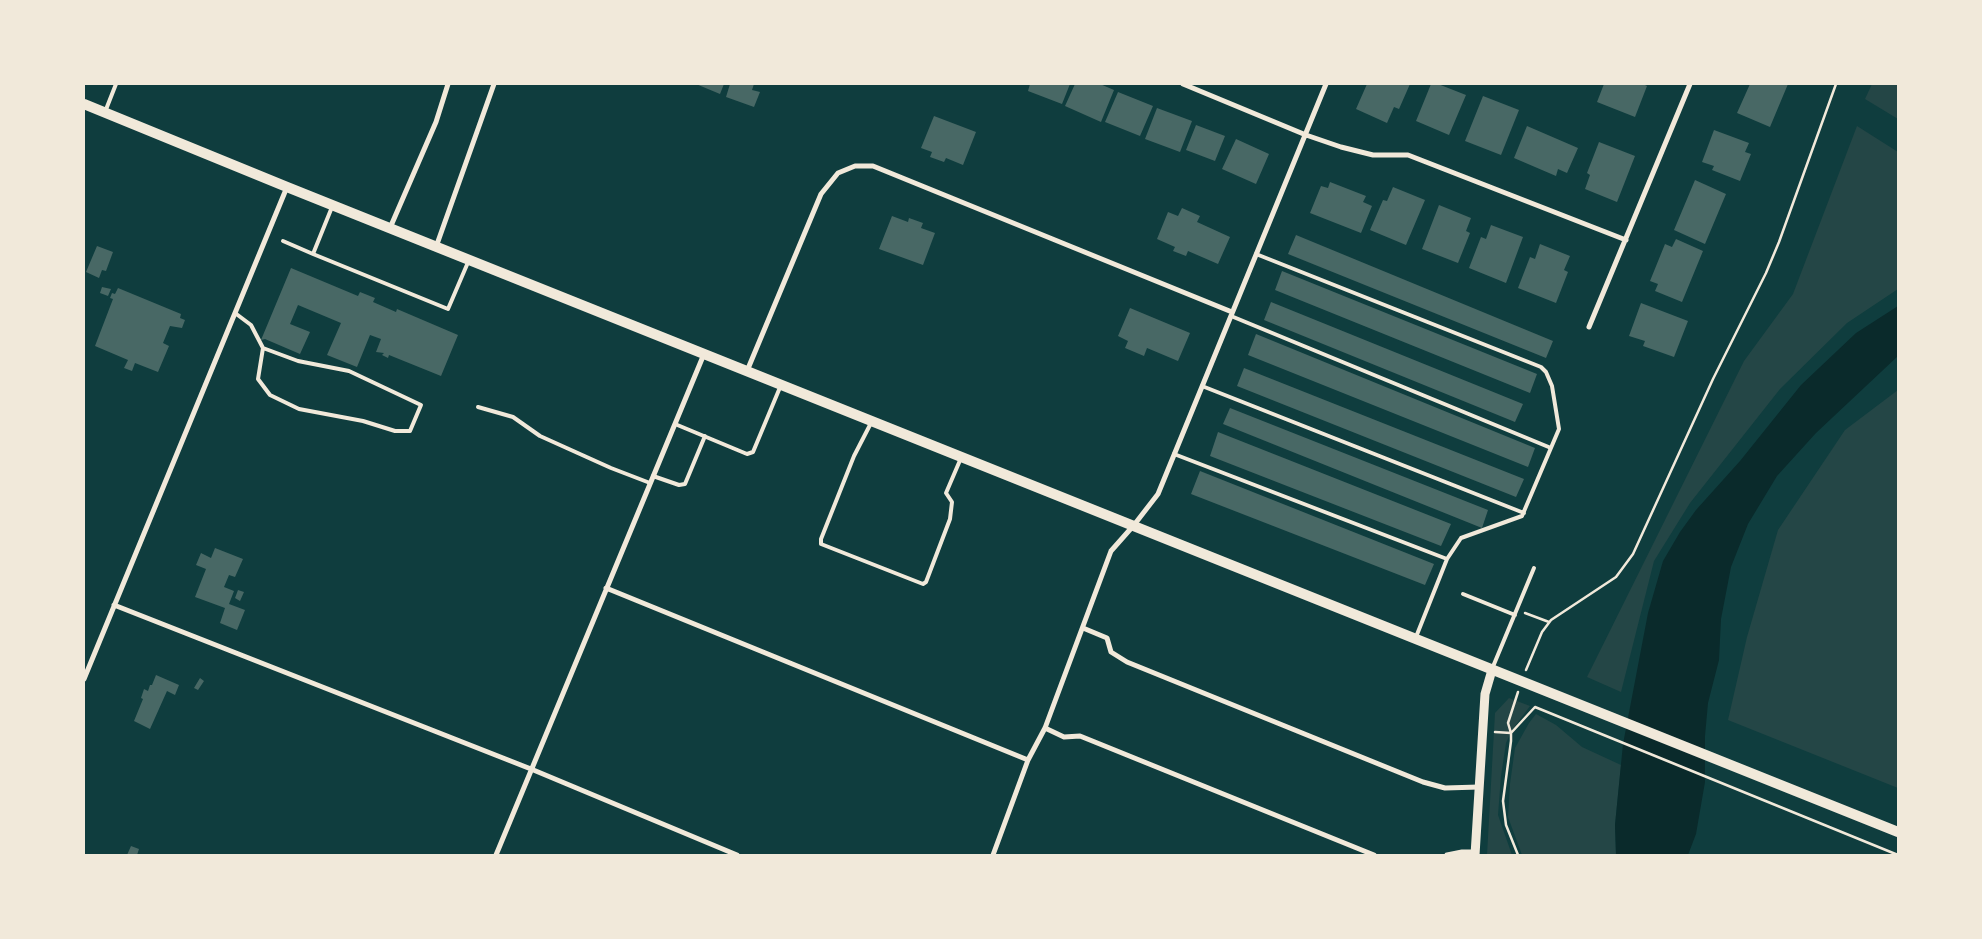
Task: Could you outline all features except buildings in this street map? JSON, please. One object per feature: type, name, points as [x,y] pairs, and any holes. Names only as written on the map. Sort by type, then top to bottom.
[{"type":"main road","points":[[84,104],[436,247],[1898,832]]},
{"type":"street","points":[[390,228],[436,122],[448,84]]},
{"type":"street","points":[[436,247],[494,84]]},
{"type":"street","points":[[1183,84],[1306,135],[1341,147],[1373,155],[1408,155],[1626,240]]},
{"type":"street","points":[[993,855],[1028,760],[1045,728],[1111,551],[1158,494],[1326,84]]},
{"type":"street","points":[[1589,326],[1690,84]]},
{"type":"street","points":[[747,371],[820,194],[838,173],[855,166],[873,166],[1232,314]]},
{"type":"street","points":[[84,679],[287,187]]},
{"type":"street","points":[[496,855],[704,354]]},
{"type":"street","points":[[606,588],[1028,760]]},
{"type":"street","points":[[114,604],[531,769],[737,855]]},
{"type":"street","points":[[1083,628],[1108,638],[1111,652],[1127,662],[1423,782],[1445,788],[1479,787]]},
{"type":"street","points":[[1447,855],[1462,852],[1475,854],[1485,694],[1492,670]]},
{"type":"street","points":[[1045,728],[1064,738],[1080,736],[1374,855]]},
{"type":"lane","points":[[105,112],[116,84]]},
{"type":"lane","points":[[313,254],[333,205]]},
{"type":"lane","points":[[283,241],[448,309],[469,260]]},
{"type":"lane","points":[[1256,254],[1541,367],[1546,372],[1552,386],[1558,429],[1524,513],[1522,516],[1461,538],[1447,559],[1416,639]]},
{"type":"lane","points":[[235,313],[251,325],[263,348],[258,379],[270,396],[299,409],[363,421],[395,431],[410,431],[421,405],[349,371],[298,362],[263,348]]},
{"type":"lane","points":[[1232,314],[1551,448]]},
{"type":"lane","points":[[675,424],[747,454],[753,452],[780,385]]},
{"type":"lane","points":[[1202,386],[1524,513]]},
{"type":"lane","points":[[478,407],[513,418],[540,436],[611,468],[650,483]]},
{"type":"lane","points":[[872,421],[854,456],[821,539],[821,544],[923,584],[926,582],[950,519],[952,502],[946,493],[962,457]]},
{"type":"lane","points":[[653,476],[679,485],[684,484],[705,436]]},
{"type":"lane","points":[[1174,454],[1447,559]]},
{"type":"lane","points":[[1492,670],[1534,568]]},
{"type":"lane","points":[[1463,594],[1514,615]]},
{"type":"path","points":[[1518,855],[1506,825],[1503,801],[1511,732],[1508,724],[1542,632],[1549,622],[1616,577],[1633,554],[1713,379],[1766,273],[1836,84]]},
{"type":"path","points":[[1517,609],[1549,622]]},
{"type":"path","points":[[1482,731],[1511,732],[1534,707],[1898,855]]},
{"type":"shaded area","points":[[1872,84],[1898,84],[1898,119],[1865,99]]},
{"type":"shaded area","points":[[1857,126],[1898,152],[1898,289],[1847,323],[1780,389],[1690,503],[1654,561],[1621,692],[1587,677],[1744,361],[1793,294]]},
{"type":"shaded area","points":[[1898,306],[1898,356],[1816,433],[1777,476],[1748,524],[1731,567],[1721,619],[1719,660],[1708,703],[1705,736],[1705,782],[1696,834],[1688,855],[1616,855],[1615,825],[1623,744],[1648,613],[1663,561],[1696,510],[1740,461],[1801,385],[1856,333]]},
{"type":"shaded area","points":[[1898,390],[1898,788],[1728,720],[1747,637],[1778,530],[1845,430]]},
{"type":"shaded area","points":[[1509,698],[1530,706],[1512,730],[1506,743],[1501,776],[1498,815],[1512,855],[1487,855],[1495,713]]},
{"type":"shaded area","points":[[1536,714],[1556,725],[1582,747],[1621,765],[1615,825],[1616,855],[1522,855],[1508,817],[1510,784],[1515,748]]}]
